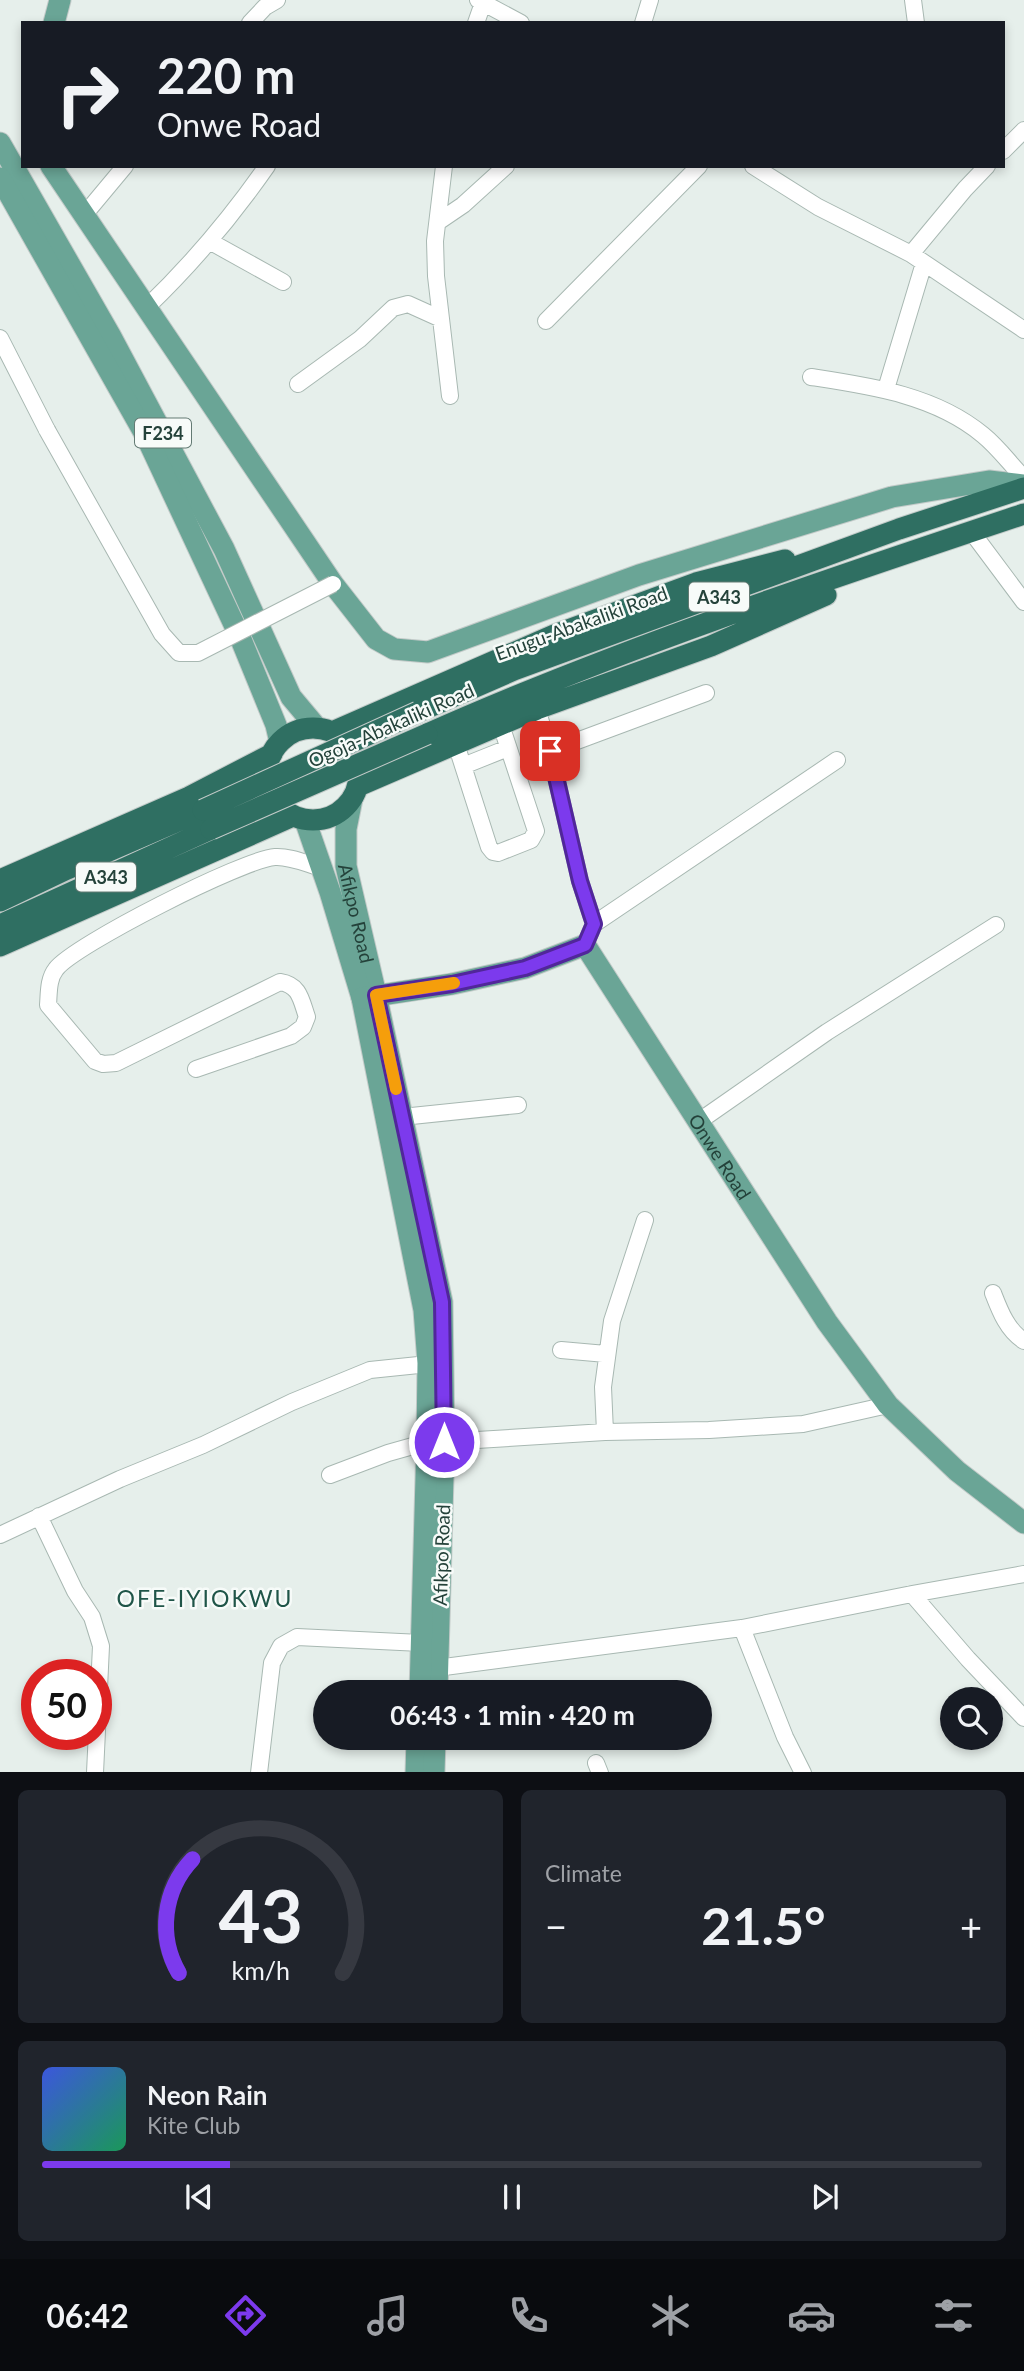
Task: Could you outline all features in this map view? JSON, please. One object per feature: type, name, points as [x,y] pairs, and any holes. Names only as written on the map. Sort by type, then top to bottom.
[{"type":"highway","name":"Enugu-Abakaliki Road","points":[[207,820],[418,712],[514,670],[1024,487]]},
{"type":"highway","name":"A343","points":[[904,553],[1024,513]]},
{"type":"highway","points":[[325,730],[554,635],[696,583],[899,530]]},
{"type":"highway","points":[[355,792],[537,709],[711,646],[862,579],[904,553]]},
{"type":"highway","name":"Ogoja-Abakaliki Road","points":[[0,901],[67,869],[207,820],[427,734],[533,688],[904,553]]},
{"type":"highway","points":[[0,880],[189,796],[276,748],[291,734],[304,729],[325,730],[343,739],[358,760],[360,773],[355,792],[343,809],[332,817],[319,820],[299,818],[279,805],[270,790],[267,772],[276,748]]},
{"type":"highway","points":[[0,946],[299,818]]},
{"type":"highway","name":"Ogoja-Abakaliki Road","points":[[0,925],[207,820]]},
{"type":"main road","points":[[55,21],[60,0]]},
{"type":"main road","name":"F234","points":[[0,143],[61,246],[140,390],[231,564],[291,697],[325,730]]},
{"type":"main road","points":[[52,168],[333,584],[376,639],[394,649],[428,652],[639,575],[892,496],[989,481],[1024,487]]},
{"type":"main road","name":"F234","points":[[0,178],[146,436],[240,637],[276,724],[276,748]]},
{"type":"main road","points":[[212,576],[231,564]]},
{"type":"main road","name":"Afikpo Road","points":[[355,792],[346,829],[346,866],[424,1310],[436,1363]]},
{"type":"main road","name":"Afikpo Road","points":[[299,818],[322,868],[369,996],[402,1117],[442,1302],[436,1363],[436,1442],[426,1677]]},
{"type":"main road","points":[[369,996],[452,984],[525,968],[585,945]]},
{"type":"main road","name":"Onwe Road","points":[[585,945],[827,1322],[888,1405],[957,1471],[1024,1523]]},
{"type":"main road","name":"Afikpo Road","points":[[426,1677],[421,1643],[436,1442]]},
{"type":"main road","points":[[416,1772],[417,1750]]},
{"type":"main road","points":[[433,1772],[434,1750]]},
{"type":"street","points":[[252,21],[276,0]]},
{"type":"street","points":[[644,21],[650,0]]},
{"type":"street","points":[[914,0],[916,21]]},
{"type":"street","points":[[477,21],[482,1],[517,21]]},
{"type":"street","points":[[1005,149],[1024,130]]},
{"type":"street","points":[[85,215],[123,168]]},
{"type":"street","points":[[146,308],[180,277],[211,242],[266,168]]},
{"type":"street","points":[[444,168],[436,276],[450,396]]},
{"type":"street","points":[[438,222],[463,205],[504,168]]},
{"type":"street","points":[[547,321],[697,168]]},
{"type":"street","points":[[756,168],[818,207],[918,259],[1024,330]]},
{"type":"street","points":[[886,388],[918,259],[965,189],[985,168]]},
{"type":"street","points":[[211,242],[283,282]]},
{"type":"street","points":[[298,384],[360,339],[393,308],[408,304],[439,318]]},
{"type":"street","points":[[0,338],[47,430],[162,634],[179,653],[198,653],[333,584]]},
{"type":"street","points":[[811,377],[886,388],[958,417],[997,448],[1024,478]]},
{"type":"street","points":[[971,531],[1024,603]]},
{"type":"street","points":[[550,751],[706,693]]},
{"type":"street","points":[[537,709],[550,751],[580,881],[594,924]]},
{"type":"street","points":[[456,744],[489,847],[498,853],[531,839],[536,831],[501,725]]},
{"type":"street","points":[[463,766],[508,748]]},
{"type":"street","points":[[585,945],[594,924],[837,760]]},
{"type":"street","points":[[196,1069],[291,1036],[303,1027],[307,1017],[298,990],[289,983],[280,982],[116,1063],[103,1065],[95,1061],[48,1005],[50,981],[55,969],[77,949],[229,871],[274,857],[322,868]]},
{"type":"street","points":[[698,1122],[827,1032],[996,925]]},
{"type":"street","points":[[402,1117],[517,1105]]},
{"type":"street","points":[[605,1432],[603,1387],[612,1321],[645,1220]]},
{"type":"street","points":[[993,1293],[1003,1317],[1024,1341]]},
{"type":"street","points":[[561,1350],[606,1353]]},
{"type":"street","points":[[0,1535],[369,1370],[436,1363]]},
{"type":"street","points":[[330,1475],[388,1453],[436,1442],[803,1424],[888,1405]]},
{"type":"street","points":[[39,1516],[75,1591],[92,1617],[101,1646],[95,1772]]},
{"type":"street","points":[[426,1677],[742,1628],[1024,1574]]},
{"type":"street","points":[[912,1594],[1024,1718]]},
{"type":"street","points":[[742,1628],[785,1737],[802,1772]]},
{"type":"street","points":[[259,1772],[272,1663],[281,1646],[297,1637],[421,1643]]},
{"type":"slow traffic","points":[[396,1089],[376,995],[454,983]]},
{"type":"district","name":"OFE-IYIOKWU","points":[[205,1598]]},
{"type":"route","points":[[444,1442],[442,1302],[376,995],[452,984],[525,968],[585,945],[594,924],[580,881],[550,751]]}]
